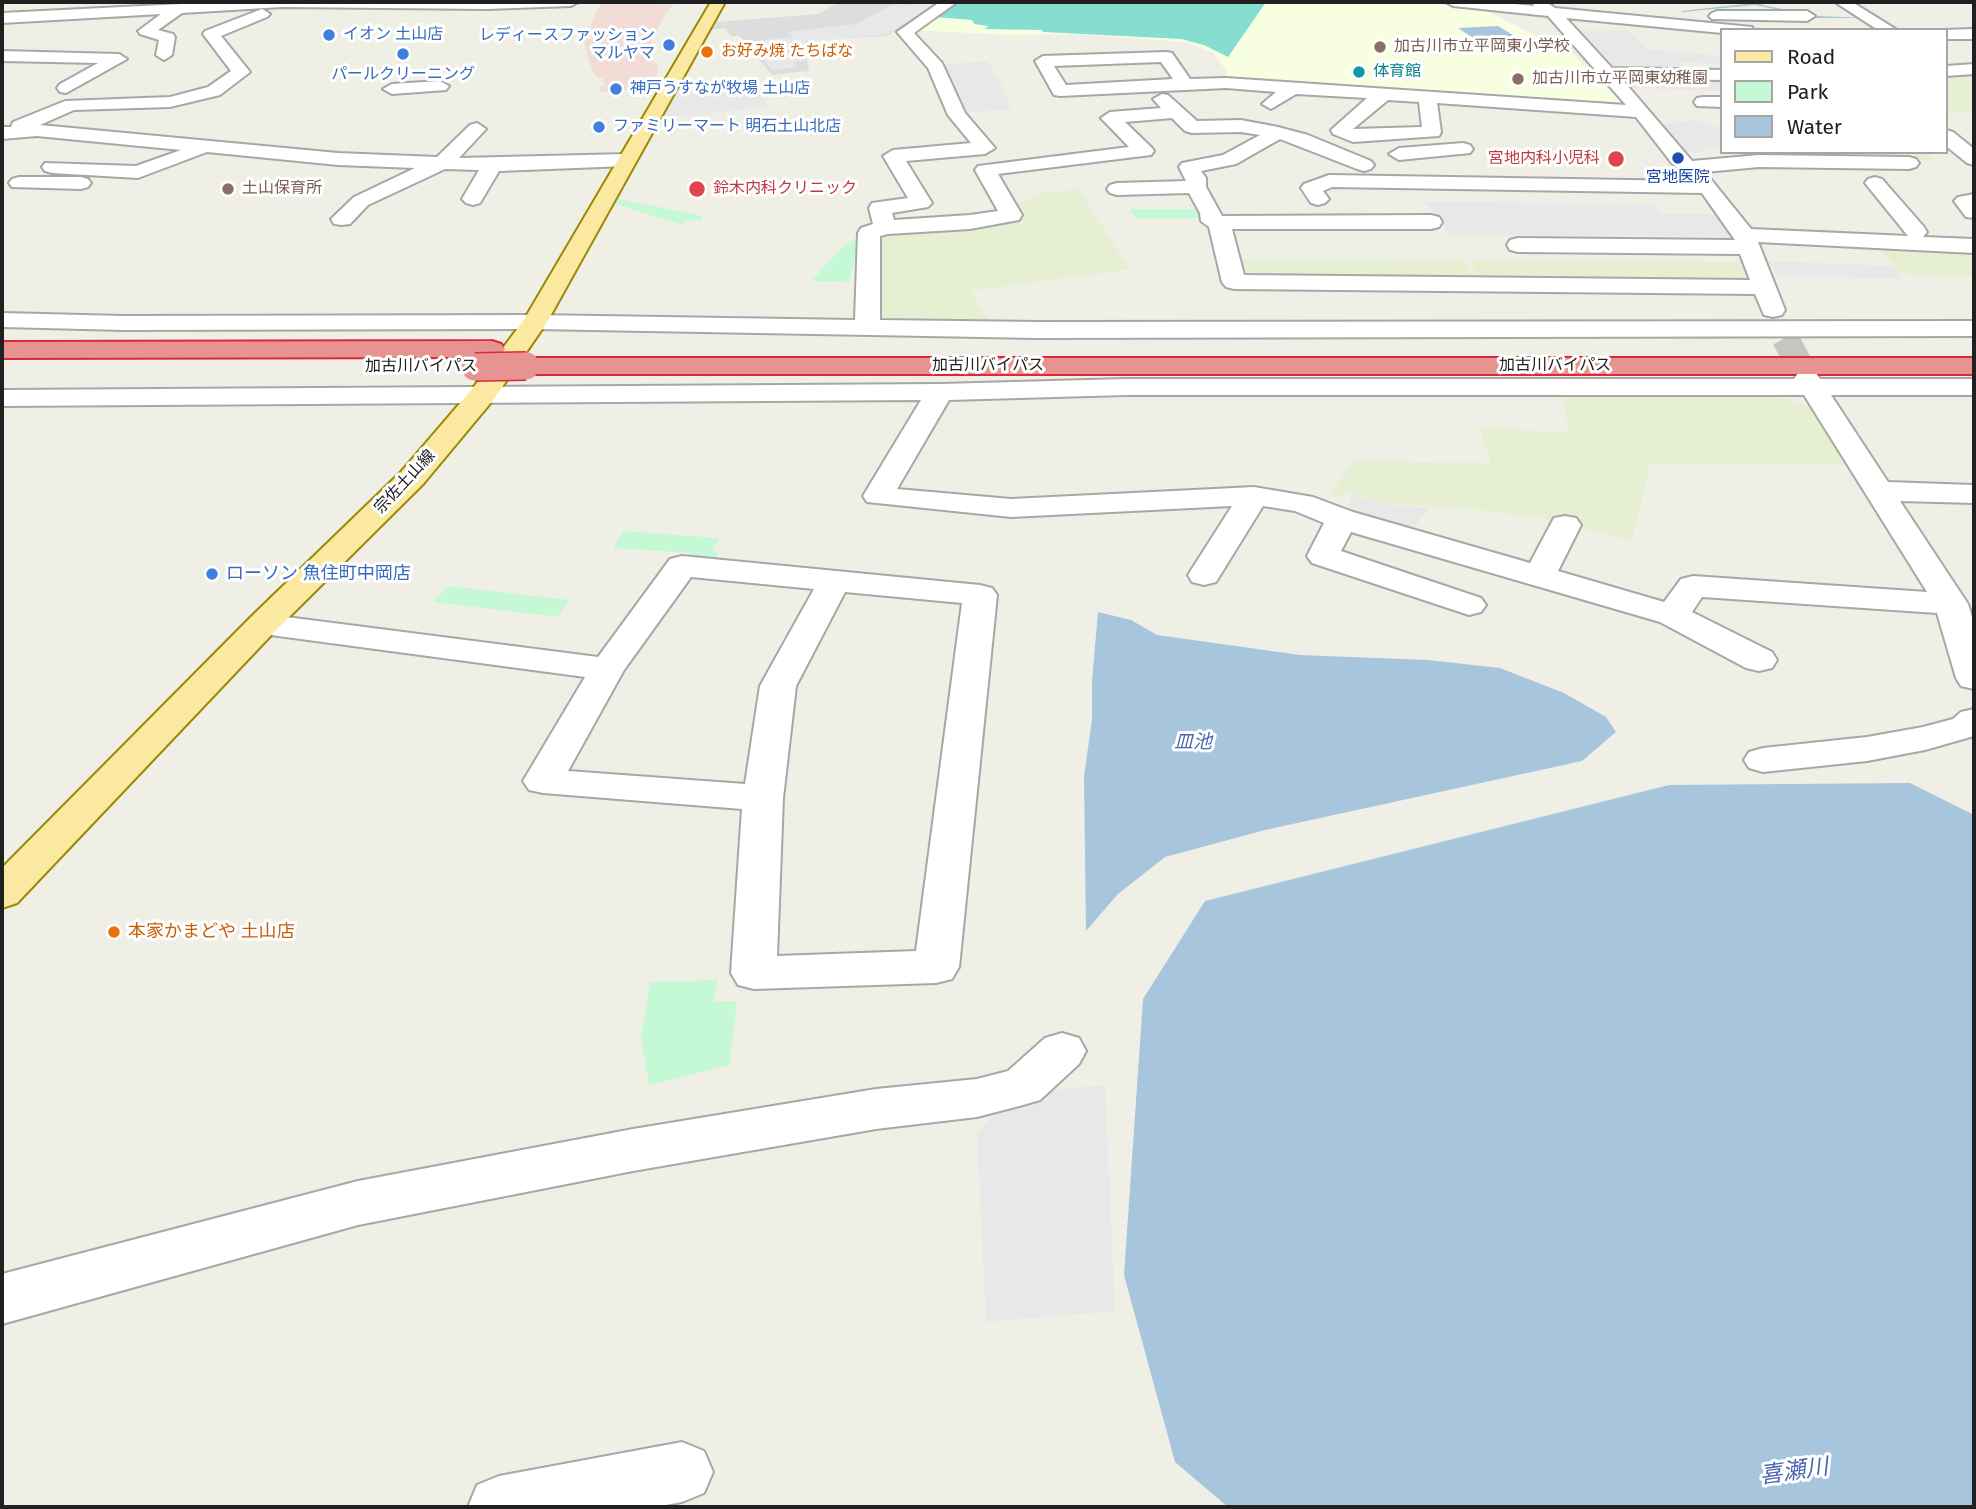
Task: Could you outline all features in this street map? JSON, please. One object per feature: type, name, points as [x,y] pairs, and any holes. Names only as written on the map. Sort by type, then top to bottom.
[{"type":"highway","name":"加古川バイパス","points":[[532,346],[1974,366]]},
{"type":"highway","name":"加古川バイパス","points":[[2,368],[483,370],[532,346],[1974,348]]},
{"type":"highway","name":"加古川バイパス","points":[[2,350],[483,370]]},
{"type":"main road","name":"宗佐土山線","points":[[2,892],[263,624],[412,478],[483,370],[532,346],[627,160],[718,2]]},
{"type":"street","points":[[4,28],[29,16],[181,6],[300,2],[570,2]]},
{"type":"street","points":[[2,133],[71,105],[170,102],[214,91],[241,72],[211,34],[248,18],[300,2]]},
{"type":"street","points":[[885,227],[880,208],[921,202],[893,156],[992,148],[957,115],[936,66],[905,32],[950,2]]},
{"type":"street","points":[[1453,2],[1545,7],[1665,24],[1720,28]]},
{"type":"street","points":[[164,55],[167,37],[146,31],[181,6]]},
{"type":"street","points":[[1545,7],[1642,112],[1705,185],[1741,234],[1782,334]]},
{"type":"street","points":[[1720,28],[1748,19],[1825,8],[1883,28]]},
{"type":"street","points":[[1658,40],[1675,40],[1663,29],[1665,24]]},
{"type":"street","points":[[1948,34],[1974,34]]},
{"type":"street","points":[[1185,83],[1164,53],[1043,61],[1060,91],[1226,83],[1642,112]]},
{"type":"street","points":[[2,56],[119,59],[66,88]]},
{"type":"street","points":[[1948,71],[1974,69]]},
{"type":"street","points":[[1607,73],[1720,75]]},
{"type":"street","points":[[392,89],[440,86]]},
{"type":"street","points":[[1241,126],[1292,88]]},
{"type":"street","points":[[1320,106],[1338,92]]},
{"type":"street","points":[[1384,94],[1340,130],[1353,136],[1432,132],[1427,97]]},
{"type":"street","points":[[1703,102],[1720,102]]},
{"type":"street","points":[[867,328],[869,233],[885,227],[970,222],[1011,215],[985,170],[1053,154],[1144,151],[1110,118],[1178,120],[1241,126],[1278,133],[1350,157],[1393,181]]},
{"type":"street","points":[[1303,120],[1278,133],[1258,154],[1189,167],[1196,178],[1196,187],[1211,213],[1212,221],[1431,222]]},
{"type":"street","points":[[342,219],[361,201],[442,163],[477,129]]},
{"type":"street","points":[[1949,129],[1974,159]]},
{"type":"street","points":[[2,133],[37,130],[306,157],[442,163],[627,160]]},
{"type":"street","points":[[74,203],[105,183],[172,161],[207,146]]},
{"type":"street","points":[[1026,146],[1053,154],[1085,180]]},
{"type":"street","points":[[1687,167],[1699,162],[1702,154],[1720,146]]},
{"type":"street","points":[[1350,157],[1463,149]]},
{"type":"street","points":[[81,153],[172,161]]},
{"type":"street","points":[[272,173],[306,157]]},
{"type":"street","points":[[1687,167],[1759,161],[1822,167],[1909,163]]},
{"type":"street","points":[[473,199],[492,164]]},
{"type":"street","points":[[52,167],[138,172]]},
{"type":"street","points":[[1318,199],[1311,188],[1319,184],[1393,181],[1705,185],[1760,181]]},
{"type":"street","points":[[19,183],[105,183]]},
{"type":"street","points":[[1875,183],[1919,237],[1974,246]]},
{"type":"street","points":[[1117,189],[1196,187]]},
{"type":"street","points":[[1974,200],[1965,201],[1974,212]]},
{"type":"street","points":[[1741,234],[1804,221]]},
{"type":"street","points":[[1219,223],[1234,282],[1764,287]]},
{"type":"street","points":[[1319,223],[1327,246]]},
{"type":"street","points":[[1393,223],[1408,245]]},
{"type":"street","points":[[1518,245],[1741,234],[1919,237],[1974,235]]},
{"type":"street","points":[[1280,283],[1298,330]]},
{"type":"street","points":[[1409,284],[1435,329]]},
{"type":"street","points":[[2,320],[124,323],[532,346],[867,328],[1435,329],[1782,334],[1974,329]]},
{"type":"street","points":[[2,398],[483,370],[940,392],[1126,387],[1809,384],[1974,387]]},
{"type":"street","points":[[1809,384],[1951,604],[1974,678]]},
{"type":"street","points":[[940,392],[878,496],[1011,508],[1254,496],[1302,503],[1342,519],[1672,615],[1759,660]]},
{"type":"street","points":[[1877,491],[1974,494]]},
{"type":"street","points":[[1204,575],[1254,496]]},
{"type":"street","points":[[1342,519],[1323,556],[1469,605]]},
{"type":"street","points":[[1539,577],[1565,525]]},
{"type":"street","points":[[763,798],[543,781],[607,669],[682,566],[835,580],[980,595],[936,967],[754,973],[763,798],[778,687],[835,580]]},
{"type":"street","points":[[1672,615],[1693,586],[1951,604]]},
{"type":"street","points":[[263,624],[607,669]]},
{"type":"street","points":[[1763,760],[1867,749],[1966,727],[1974,720]]},
{"type":"street","points":[[2,1299],[358,1203],[633,1150],[876,1110],[977,1098],[1023,1086],[1062,1051]]},
{"type":"street","points":[[499,1507],[682,1472]]},
{"type":"shaded area","points":[[602,2],[674,4],[666,13],[652,40],[650,59],[658,66],[657,75],[650,88],[600,92],[599,87],[605,86],[602,78],[597,78],[592,69],[584,42],[585,39],[592,39],[592,20]]},
{"type":"shaded area","points":[[839,2],[941,3],[887,36],[809,40],[806,56],[809,71],[772,75],[739,36],[731,36],[725,28],[708,30],[716,22],[818,14]]},
{"type":"shaded area","points":[[915,2],[939,3],[886,35],[805,41],[805,61],[793,62],[798,67],[772,70],[749,42],[792,37],[787,32],[856,24],[894,4],[909,5]]},
{"type":"shaded area","name":"加古川市立平岡東小学校","points":[[955,2],[1415,2],[1483,9],[1574,55],[1622,103],[1613,106],[1229,80],[1214,53],[1185,42],[1079,34],[1010,35],[913,30]]},
{"type":"shaded area","points":[[958,2],[1266,2],[1228,57],[1204,45],[1181,39],[985,29],[988,26],[974,24],[972,20],[935,17]]},
{"type":"shaded area","points":[[1576,31],[1628,31],[1647,49],[1720,56],[1720,64],[1678,62],[1686,71],[1614,70]]},
{"type":"shaded area","points":[[988,61],[1000,81],[1011,109],[965,113],[938,65]]},
{"type":"shaded area","points":[[1974,71],[1974,112],[1948,113],[1948,73]]},
{"type":"shaded area","points":[[1620,77],[1720,77],[1720,91],[1632,88]]},
{"type":"shaded area","points":[[701,88],[758,91],[768,106],[693,116],[662,116],[680,90]]},
{"type":"shaded area","points":[[1696,120],[1720,127],[1720,145],[1696,153],[1683,152],[1660,125]]},
{"type":"shaded area","points":[[1806,154],[1926,154],[1935,161],[1812,159]]},
{"type":"shaded area","points":[[1078,189],[1130,269],[972,291],[978,308],[994,325],[876,320],[876,243],[881,236],[893,232],[979,223],[1041,193]]},
{"type":"shaded area","points":[[1425,202],[1654,204],[1662,214],[1721,214],[1734,236],[1449,235]]},
{"type":"shaded area","points":[[1873,242],[1974,249],[1974,276],[1902,274]]},
{"type":"shaded area","points":[[1239,259],[1464,260],[1475,278],[1245,275]]},
{"type":"shaded area","points":[[1469,261],[1745,262],[1751,281],[1480,278]]},
{"type":"shaded area","points":[[1769,261],[1893,266],[1904,279],[1776,275]]},
{"type":"shaded area","points":[[1563,396],[1776,396],[1812,408],[1849,465],[1650,464],[1632,541],[1553,520],[1481,510],[1382,503],[1351,492],[1339,497],[1329,494],[1355,461],[1491,463],[1479,427],[1569,433]]},
{"type":"shaded area","points":[[1353,494],[1382,504],[1429,508],[1409,534],[1345,515]]},
{"type":"shaded area","points":[[1105,1085],[1115,1311],[986,1322],[977,1133],[997,1112],[1010,1109],[1051,1090]]},
{"type":"green space","points":[[614,198],[703,216],[701,220],[686,221],[682,225],[612,203]]},
{"type":"green space","points":[[1129,209],[1197,209],[1202,218],[1136,218]]},
{"type":"green space","points":[[861,236],[849,282],[811,281],[842,247]]},
{"type":"green space","points":[[624,531],[719,538],[712,551],[719,552],[715,559],[690,557],[691,553],[613,548]]},
{"type":"green space","points":[[448,586],[570,600],[557,617],[433,602]]},
{"type":"green space","points":[[718,980],[713,1002],[737,1001],[730,1065],[649,1085],[641,1038],[650,982]]},
{"type":"water","points":[[1498,26],[1526,43],[1484,45],[1458,28]]},
{"type":"water","name":"皿池","points":[[1098,612],[1131,620],[1157,635],[1300,655],[1428,660],[1500,668],[1564,693],[1606,717],[1616,732],[1582,761],[1265,830],[1165,857],[1118,894],[1086,931],[1084,776],[1092,720],[1092,681]]},
{"type":"water","name":"喜瀬川","points":[[1910,783],[1974,815],[1974,1507],[1228,1507],[1175,1462],[1124,1275],[1143,999],[1205,901],[1669,785]]},
{"type":"waterway","points":[[1683,11],[1763,3]]},
{"type":"waterway","points":[[1757,5],[1818,17],[1866,18]]},
{"type":"tunnel","points":[[1785,338],[1807,379]]},
{"type":"place","name":"イオン 土山店","points":[[329,35]]},
{"type":"place","name":"レディースファッション マルヤマ","points":[[669,45]]},
{"type":"place","name":"加古川市立平岡東小学校","points":[[1380,47]]},
{"type":"place","name":"お好み焼 たちばな","points":[[707,52]]},
{"type":"place","name":"パールクリーニング","points":[[403,54]]},
{"type":"place","name":"体育館","points":[[1359,72]]},
{"type":"place","name":"加古川市立平岡東幼稚園","points":[[1518,79]]},
{"type":"place","name":"神戸うすなが牧場 土山店","points":[[616,89]]},
{"type":"place","name":"ファミリーマート 明石土山北店","points":[[599,127]]},
{"type":"place","name":"宮地医院","points":[[1678,158]]},
{"type":"place","name":"宮地内科小児科","points":[[1616,159]]},
{"type":"place","name":"土山保育所","points":[[228,189]]},
{"type":"place","name":"鈴木内科クリニック","points":[[697,189]]},
{"type":"place","name":"ローソン 魚住町中岡店","points":[[212,574]]},
{"type":"place","name":"本家かまどや 土山店","points":[[114,932]]}]
